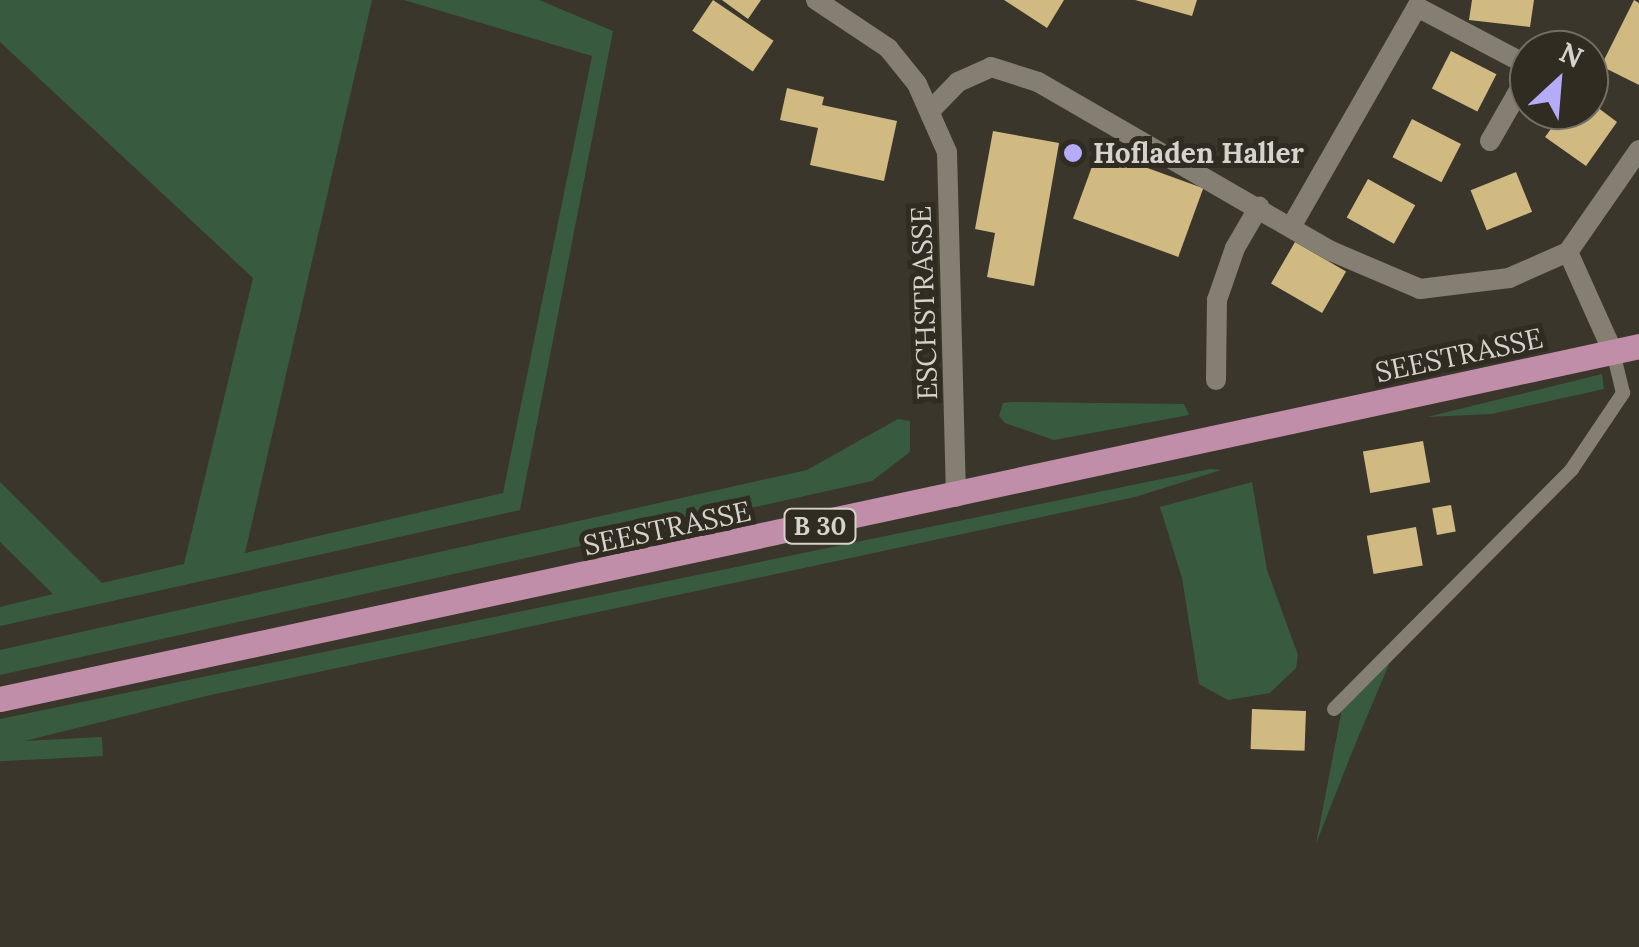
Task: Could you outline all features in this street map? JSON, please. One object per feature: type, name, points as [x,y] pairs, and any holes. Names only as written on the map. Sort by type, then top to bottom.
[{"type":"main road","name":"SEESTRASSE","points":[[0,699],[1639,346]]},
{"type":"street","name":"ESCHSTRASSE","points":[[816,0],[888,48],[930,111],[947,152],[956,496]]},
{"type":"street","points":[[1291,226],[1417,8],[1509,59]]},
{"type":"street","points":[[930,111],[958,82],[991,68],[1038,82],[1291,226],[1420,289],[1509,278],[1568,252],[1639,150]]},
{"type":"street","points":[[1490,141],[1509,106]]},
{"type":"street","points":[[1216,380],[1217,300],[1235,248],[1260,207]]},
{"type":"street","points":[[1568,252],[1614,352]]},
{"type":"lane","points":[[1334,709],[1572,469],[1623,393],[1614,352]]},
{"type":"green space","points":[[0,0],[372,0],[245,553],[503,493],[592,56],[404,0],[539,0],[613,31],[520,510],[0,626],[0,607],[53,594],[0,542],[0,482],[102,583],[184,564],[253,278],[0,42]]},
{"type":"green space","points":[[1602,374],[1604,389],[1491,414],[1427,417]]},
{"type":"green space","points":[[1003,403],[1184,404],[1189,415],[1054,440],[1005,423],[999,416]]},
{"type":"green space","points":[[898,419],[910,421],[910,452],[872,481],[0,675],[0,650],[807,470]]},
{"type":"green space","points":[[1210,469],[1221,470],[1135,497],[206,696],[0,747],[0,719]]},
{"type":"green space","points":[[1252,482],[1267,570],[1298,655],[1296,668],[1270,693],[1228,700],[1199,684],[1182,578],[1160,507]]},
{"type":"green space","points":[[1397,645],[1352,752],[1316,844],[1342,709]]},
{"type":"green space","points":[[102,737],[103,756],[0,761],[0,742]]},
{"type":"building","points":[[713,0],[774,41],[753,71],[692,31]]},
{"type":"building","points":[[722,0],[761,0],[748,19]]},
{"type":"building","points":[[1004,0],[1064,0],[1047,28]]},
{"type":"building","points":[[1135,0],[1197,0],[1192,16]]},
{"type":"building","points":[[1472,0],[1534,0],[1530,27],[1469,20]]},
{"type":"building","points":[[1634,0],[1639,3],[1639,85],[1609,70],[1609,50]]},
{"type":"building","points":[[1451,51],[1496,74],[1477,112],[1432,88]]},
{"type":"building","points":[[787,88],[824,97],[822,105],[897,121],[884,181],[810,165],[818,128],[780,120]]},
{"type":"building","points":[[1609,116],[1617,122],[1586,166],[1545,137],[1550,130],[1609,130]]},
{"type":"building","points":[[1412,119],[1461,144],[1441,182],[1392,157]]},
{"type":"building","points":[[993,131],[1059,143],[1034,286],[987,277],[995,233],[975,229]]},
{"type":"building","points":[[1098,150],[1203,188],[1178,257],[1073,219]]},
{"type":"building","points":[[1516,172],[1532,212],[1487,230],[1471,190]]},
{"type":"building","points":[[1368,179],[1415,205],[1394,244],[1347,217]]},
{"type":"building","points":[[1295,242],[1346,272],[1322,313],[1271,284]]},
{"type":"building","points":[[1423,441],[1430,482],[1370,493],[1363,452]]},
{"type":"building","points":[[1451,505],[1456,532],[1437,535],[1432,508]]},
{"type":"building","points":[[1416,527],[1423,565],[1374,574],[1367,536]]},
{"type":"building","points":[[1252,709],[1306,711],[1305,751],[1251,749]]},
{"type":"place","name":"Hofladen Haller","points":[[1073,153]]}]
